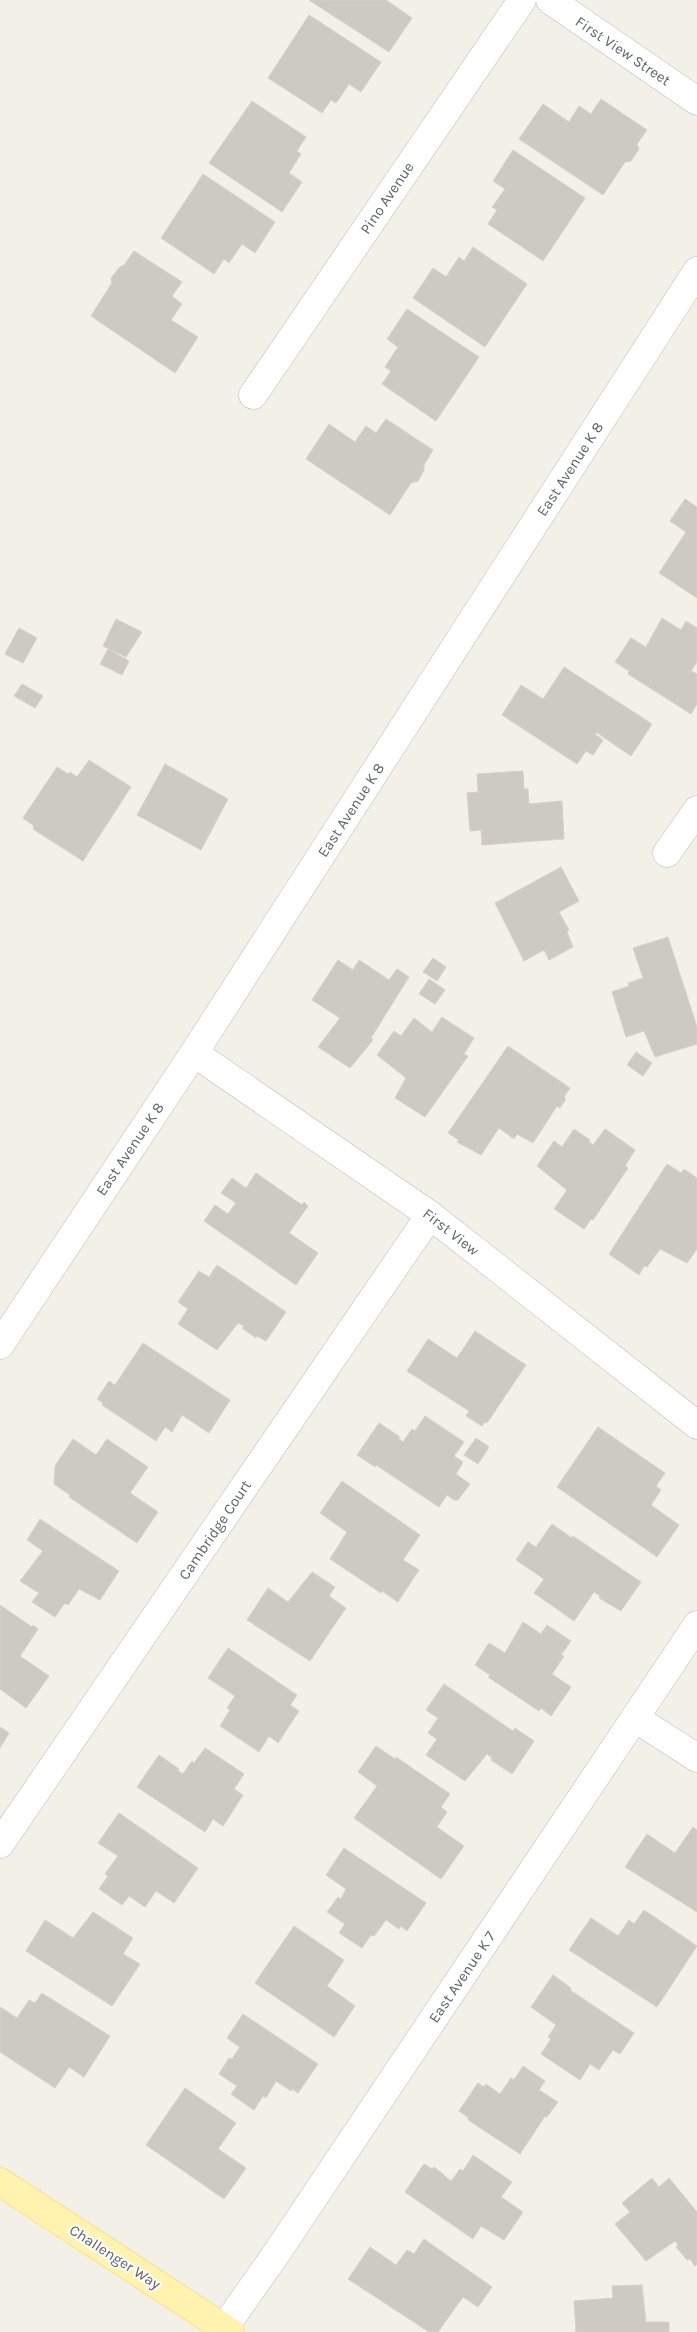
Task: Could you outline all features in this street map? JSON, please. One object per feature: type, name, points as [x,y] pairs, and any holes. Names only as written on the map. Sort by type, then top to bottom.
[{"type":"main road","name":"Challenger Way","points":[[0,2182],[227,2330]]},
{"type":"street","name":"Pino Avenue","points":[[253,395],[522,0]]},
{"type":"street","name":"First View Street","points":[[550,0],[697,101]]},
{"type":"street","name":"East Avenue K 8","points":[[0,1345],[194,1054],[697,271]]},
{"type":"street","points":[[667,853],[697,810]]},
{"type":"street","name":"First View","points":[[194,1054],[430,1216],[697,1425]]},
{"type":"street","name":"Cambridge Court","points":[[0,1844],[430,1216]]},
{"type":"street","name":"East Avenue K 7","points":[[227,2330],[697,1625]]},
{"type":"street","points":[[635,1718],[697,1758]]},
{"type":"building","points":[[309,0],[386,0],[412,18],[389,52]]},
{"type":"building","points":[[309,15],[381,62],[361,92],[349,84],[336,103],[331,100],[322,113],[268,78]]},
{"type":"building","points":[[601,99],[647,130],[637,144],[639,149],[631,161],[625,162],[603,195],[519,139],[543,104],[569,122],[579,106],[591,114]]},
{"type":"building","points":[[252,101],[306,137],[297,151],[301,154],[289,173],[302,182],[282,212],[209,163]]},
{"type":"building","points":[[513,150],[585,198],[543,261],[488,224],[497,210],[492,207],[505,189],[493,181]]},
{"type":"building","points":[[203,174],[275,222],[255,253],[242,244],[229,263],[224,259],[214,274],[161,238]]},
{"type":"building","points":[[473,247],[527,284],[485,347],[413,298],[433,268],[446,277],[459,257],[464,261]]},
{"type":"building","points":[[134,251],[182,282],[172,296],[182,304],[171,320],[198,337],[175,373],[91,316],[112,283],[111,278]]},
{"type":"building","points":[[407,309],[479,357],[436,421],[382,384],[391,371],[385,367],[398,347],[387,339]]},
{"type":"building","points":[[386,419],[433,450],[424,465],[424,470],[418,481],[411,483],[390,515],[306,459],[329,424],[355,442],[366,426],[376,433]]},
{"type":"building","points":[[685,499],[697,507],[697,598],[659,573],[686,532],[670,521]]},
{"type":"building","points":[[662,618],[681,630],[686,621],[697,628],[697,662],[691,671],[697,674],[697,704],[691,714],[628,674],[629,671],[615,662],[631,638],[646,647]]},
{"type":"building","points":[[116,619],[142,632],[126,657],[103,646]]},
{"type":"building","points":[[19,628],[37,638],[23,663],[5,654]]},
{"type":"building","points":[[108,649],[129,661],[122,675],[100,664]]},
{"type":"building","points":[[564,667],[652,724],[631,756],[596,732],[595,734],[603,740],[593,755],[586,751],[577,764],[502,715],[521,685],[543,699]]},
{"type":"building","points":[[22,684],[43,696],[35,708],[14,696]]},
{"type":"building","points":[[89,760],[131,787],[83,861],[33,829],[34,826],[23,818],[57,767],[77,777]]},
{"type":"building","points":[[165,764],[228,799],[201,850],[137,815]]},
{"type":"building","points":[[523,771],[524,789],[528,789],[529,804],[562,801],[564,839],[482,845],[481,830],[470,831],[467,793],[478,792],[477,774]]},
{"type":"building","points":[[561,867],[579,901],[559,912],[569,930],[567,932],[573,947],[549,960],[544,950],[524,961],[495,903]]},
{"type":"building","points":[[668,937],[697,1027],[697,1044],[655,1057],[644,1031],[626,1037],[612,992],[629,986],[628,983],[643,978],[633,948]]},
{"type":"building","points":[[433,958],[446,967],[437,981],[423,972]]},
{"type":"building","points":[[338,960],[353,970],[359,960],[389,980],[397,969],[409,977],[371,1038],[373,1040],[350,1068],[318,1047],[340,1018],[312,1000]]},
{"type":"building","points":[[429,979],[445,990],[435,1004],[419,994]]},
{"type":"building","points":[[442,1017],[474,1038],[464,1054],[468,1056],[425,1117],[395,1098],[406,1078],[377,1055],[394,1031],[401,1036],[414,1018],[432,1032]]},
{"type":"building","points":[[508,1046],[570,1088],[560,1108],[557,1106],[533,1143],[517,1134],[514,1139],[499,1128],[481,1155],[457,1142],[459,1140],[448,1133]]},
{"type":"building","points":[[636,1052],[652,1063],[643,1076],[627,1065]]},
{"type":"building","points":[[574,1129],[590,1140],[589,1142],[593,1145],[605,1129],[635,1150],[625,1166],[628,1168],[593,1220],[591,1219],[584,1229],[554,1209],[567,1190],[537,1166],[554,1141],[562,1147]]},
{"type":"building","points":[[667,1164],[681,1173],[684,1169],[697,1178],[697,1249],[687,1263],[660,1249],[647,1267],[644,1266],[639,1275],[609,1254]]},
{"type":"building","points":[[256,1173],[302,1205],[304,1202],[308,1206],[289,1233],[318,1253],[296,1285],[204,1221],[215,1205],[228,1214],[236,1203],[221,1193],[232,1178],[246,1188]]},
{"type":"building","points":[[217,1265],[286,1312],[266,1341],[257,1336],[256,1338],[242,1328],[244,1326],[238,1323],[217,1350],[178,1324],[188,1309],[178,1302],[199,1271],[209,1277]]},
{"type":"building","points":[[475,1331],[526,1365],[487,1423],[485,1422],[482,1426],[466,1416],[469,1411],[407,1371],[428,1339],[457,1358]]},
{"type":"building","points":[[143,1343],[230,1400],[209,1433],[182,1415],[172,1432],[165,1427],[156,1441],[102,1405],[103,1403],[97,1399],[109,1381],[115,1385]]},
{"type":"building","points":[[425,1416],[464,1442],[454,1456],[463,1462],[456,1474],[470,1484],[458,1500],[454,1500],[447,1495],[439,1507],[376,1465],[375,1467],[357,1455],[379,1423],[400,1437],[398,1438],[403,1442],[412,1429],[415,1431]]},
{"type":"building","points":[[598,1427],[665,1473],[656,1486],[661,1490],[651,1505],[679,1525],[657,1557],[557,1487]]},
{"type":"building","points":[[476,1438],[489,1447],[478,1464],[464,1455]]},
{"type":"building","points":[[73,1439],[96,1455],[107,1439],[148,1467],[130,1493],[158,1512],[137,1543],[69,1497],[70,1495],[54,1484],[55,1466]]},
{"type":"building","points":[[342,1481],[420,1535],[403,1560],[419,1570],[398,1602],[330,1559],[347,1532],[320,1513]]},
{"type":"building","points":[[40,1519],[119,1571],[100,1600],[79,1589],[68,1605],[65,1603],[55,1617],[32,1602],[39,1593],[20,1581],[43,1551],[27,1540]]},
{"type":"building","points":[[552,1524],[641,1582],[621,1611],[599,1598],[600,1596],[594,1592],[574,1621],[534,1593],[544,1579],[516,1560],[528,1542],[536,1547]]},
{"type":"building","points":[[312,1572],[335,1587],[329,1596],[346,1608],[310,1661],[247,1620],[268,1588],[288,1602]]},
{"type":"building","points":[[0,1605],[32,1627],[33,1625],[38,1629],[20,1656],[49,1676],[26,1708],[0,1689]]},
{"type":"building","points":[[523,1622],[541,1634],[547,1625],[571,1641],[561,1655],[564,1656],[552,1674],[571,1687],[551,1716],[541,1708],[539,1711],[488,1677],[490,1675],[475,1665],[489,1643],[505,1653]]},
{"type":"building","points":[[228,1648],[297,1695],[290,1705],[299,1711],[278,1743],[269,1736],[259,1752],[220,1726],[230,1710],[227,1708],[235,1696],[208,1678]]},
{"type":"building","points":[[444,1684],[513,1731],[515,1728],[534,1741],[512,1774],[491,1760],[492,1758],[487,1754],[465,1781],[426,1755],[437,1739],[428,1733],[438,1718],[426,1710]]},
{"type":"building","points":[[0,1727],[9,1733],[0,1748]]},
{"type":"building","points":[[376,1746],[395,1759],[396,1757],[450,1794],[441,1807],[447,1812],[437,1827],[464,1846],[441,1879],[354,1818],[377,1786],[358,1772]]},
{"type":"building","points":[[205,1748],[244,1774],[234,1789],[243,1795],[223,1826],[213,1819],[205,1832],[137,1787],[159,1755],[183,1774],[192,1761],[194,1763]]},
{"type":"building","points":[[119,1813],[198,1868],[174,1903],[156,1891],[145,1907],[129,1896],[122,1905],[99,1889],[108,1876],[105,1874],[118,1856],[98,1843]]},
{"type":"building","points":[[693,1827],[697,1830],[697,1912],[625,1867],[647,1834],[675,1853]]},
{"type":"building","points":[[344,1848],[426,1903],[407,1931],[401,1926],[399,1929],[386,1920],[374,1936],[371,1935],[362,1948],[339,1933],[345,1924],[327,1912],[338,1897],[341,1899],[346,1889],[326,1875]]},
{"type":"building","points":[[644,1910],[697,1946],[657,2007],[569,1950],[591,1918],[618,1936],[629,1920],[634,1924]]},
{"type":"building","points":[[93,1912],[133,1938],[123,1954],[140,1964],[112,2006],[26,1951],[45,1920],[73,1938]]},
{"type":"building","points":[[294,1926],[344,1960],[327,1986],[355,2006],[334,2037],[255,1983]]},
{"type":"building","points":[[553,1975],[571,1988],[570,1990],[634,2033],[620,2054],[613,2050],[599,2070],[590,2064],[580,2080],[541,2054],[551,2039],[548,2037],[556,2025],[531,2007]]},
{"type":"building","points":[[42,1993],[110,2036],[84,2077],[69,2067],[55,2088],[0,2052],[0,2007],[17,2018],[29,2000],[35,2003]]},
{"type":"building","points":[[243,2014],[318,2064],[298,2093],[292,2089],[291,2091],[276,2081],[266,2098],[263,2096],[254,2110],[231,2094],[237,2086],[219,2074],[229,2058],[232,2059],[240,2047],[227,2038]]},
{"type":"building","points":[[523,2066],[545,2081],[539,2090],[558,2102],[547,2117],[545,2116],[520,2154],[468,2120],[469,2118],[459,2111],[478,2083],[484,2087],[486,2084],[500,2094],[511,2078],[514,2080]]},
{"type":"building","points":[[185,2088],[236,2123],[218,2149],[246,2168],[224,2199],[146,2145]]},
{"type":"building","points":[[473,2155],[512,2182],[501,2197],[523,2212],[504,2240],[481,2226],[473,2239],[405,2192],[424,2164],[432,2169],[434,2167],[451,2181],[460,2169],[463,2171]]},
{"type":"building","points":[[652,2178],[659,2187],[669,2178],[697,2212],[697,2264],[695,2266],[676,2247],[678,2245],[675,2241],[646,2261],[615,2224],[630,2212],[622,2203]]},
{"type":"building","points":[[424,2239],[492,2287],[478,2307],[463,2297],[438,2332],[429,2332],[348,2279],[370,2247],[396,2265],[407,2250],[414,2254]]},
{"type":"building","points":[[642,2285],[646,2322],[669,2322],[669,2332],[576,2332],[574,2301],[613,2298],[612,2286]]}]
